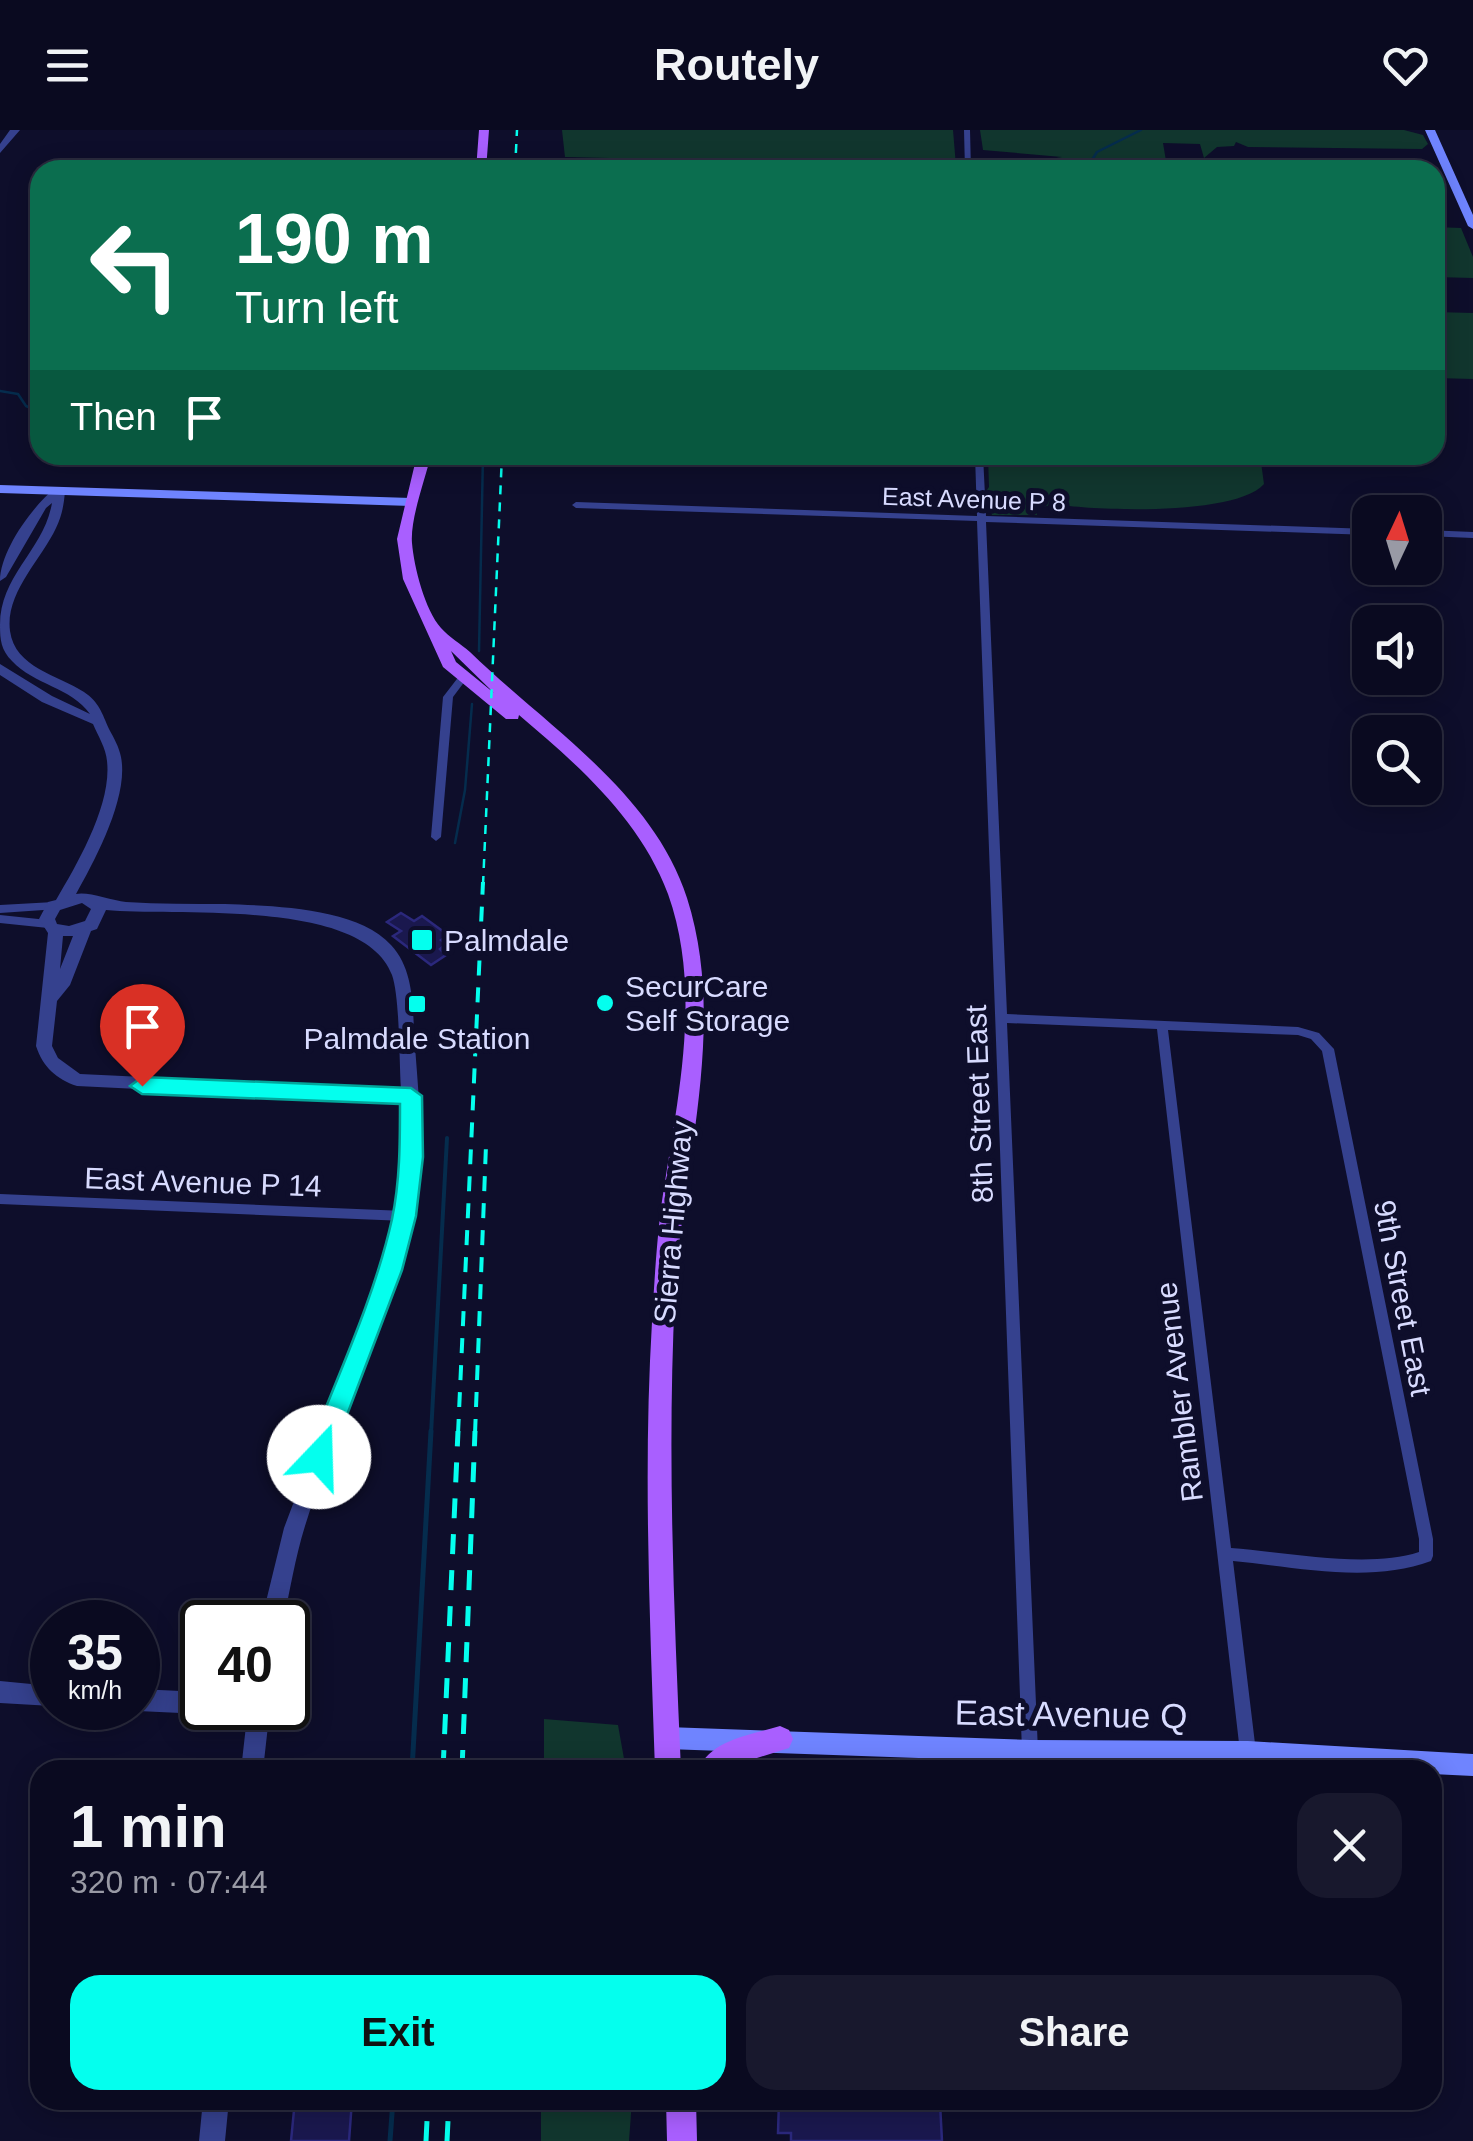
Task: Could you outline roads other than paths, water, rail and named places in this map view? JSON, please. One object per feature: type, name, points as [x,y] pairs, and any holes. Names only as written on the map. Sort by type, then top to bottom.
[{"type":"main road","points":[[482,160],[484,130]]},
{"type":"main road","points":[[1430,130],[1443,160]]},
{"type":"main road","points":[[1445,163],[1473,226]]},
{"type":"main road","name":"Sierra Highway","points":[[421,465],[404,539],[417,600],[434,630],[620,799],[655,849],[676,893],[693,970],[692,1036],[666,1260],[659,1407],[668,1760]]},
{"type":"main road","points":[[0,489],[410,502]]},
{"type":"main road","name":"Sierra Highway","points":[[434,630],[436,644],[463,677],[523,723],[541,728]]},
{"type":"main road","name":"East Avenue Q","points":[[667,1738],[1030,1751],[1248,1752],[1386,1760]]},
{"type":"main road","points":[[722,1760],[731,1752],[780,1740]]},
{"type":"main road","name":"East Avenue Q","points":[[1442,1763],[1473,1765]]},
{"type":"main road","points":[[681,2110],[682,2141]]},
{"type":"street","points":[[0,150],[14,130]]},
{"type":"street","points":[[967,130],[968,160]]},
{"type":"street","name":"8th Street East","points":[[979,465],[1030,1751]]},
{"type":"street","points":[[0,577],[40,506],[60,490]]},
{"type":"street","points":[[52,997],[48,985],[57,949],[47,915],[59,903],[94,843],[115,766],[114,752],[96,709],[20,662],[3,634],[5,607],[60,508],[60,490]]},
{"type":"street","name":"East Avenue P 8","points":[[576,504],[1352,531]]},
{"type":"street","points":[[1442,534],[1473,535]]},
{"type":"street","points":[[0,668],[12,679],[82,717],[98,720]]},
{"type":"street","points":[[436,837],[448,697],[463,677]]},
{"type":"street","points":[[94,843],[94,901],[99,914],[84,928],[62,985],[52,997],[44,1034],[46,1057],[57,1069],[78,1080],[411,1096]]},
{"type":"street","points":[[0,909],[94,901],[131,909],[314,917],[352,927],[376,939],[393,958],[402,980],[411,1096],[411,1157],[404,1216],[390,1270],[294,1528],[277,1600]]},
{"type":"street","points":[[0,919],[84,928]]},
{"type":"street","points":[[1002,1018],[1162,1025]]},
{"type":"street","name":"9th Street East","points":[[1162,1025],[1298,1030],[1316,1036],[1328,1050],[1426,1539],[1426,1556],[1410,1564],[1226,1554]]},
{"type":"street","name":"Rambler Avenue","points":[[1162,1025],[1248,1752]]},
{"type":"street","name":"East Avenue P 14","points":[[0,1199],[404,1216]]},
{"type":"street","points":[[0,1692],[30,1694]]},
{"type":"street","points":[[253,1760],[257,1730]]},
{"type":"street","points":[[212,2141],[215,2110]]},
{"type":"waterway","points":[[1092,160],[1097,152],[1141,130]]},
{"type":"waterway","points":[[0,391],[18,394],[30,408]]},
{"type":"waterway","points":[[479,651],[483,465]]},
{"type":"waterway","points":[[455,843],[465,790],[472,704]]},
{"type":"waterway","points":[[431,1434],[447,1138]]},
{"type":"waterway","points":[[413,1760],[431,1431]]},
{"type":"waterway","points":[[390,2141],[392,2110]]},
{"type":"railway","points":[[516,160],[517,130]]},
{"type":"railway","points":[[483,885],[502,465]]},
{"type":"railway","points":[[458,1434],[483,882]]},
{"type":"railway","points":[[475,1434],[486,1145]]},
{"type":"railway","points":[[443,1760],[458,1431]]},
{"type":"railway","points":[[462,1760],[475,1431]]},
{"type":"railway","points":[[426,2141],[428,2110]]},
{"type":"railway","points":[[447,2141],[449,2110]]},
{"type":"place","name":"Palmdale","points":[[422,940]]},
{"type":"place","name":"SecurCare Self Storage","points":[[605,1003]]},
{"type":"place","name":"Palmdale Station","points":[[417,1004]]}]
